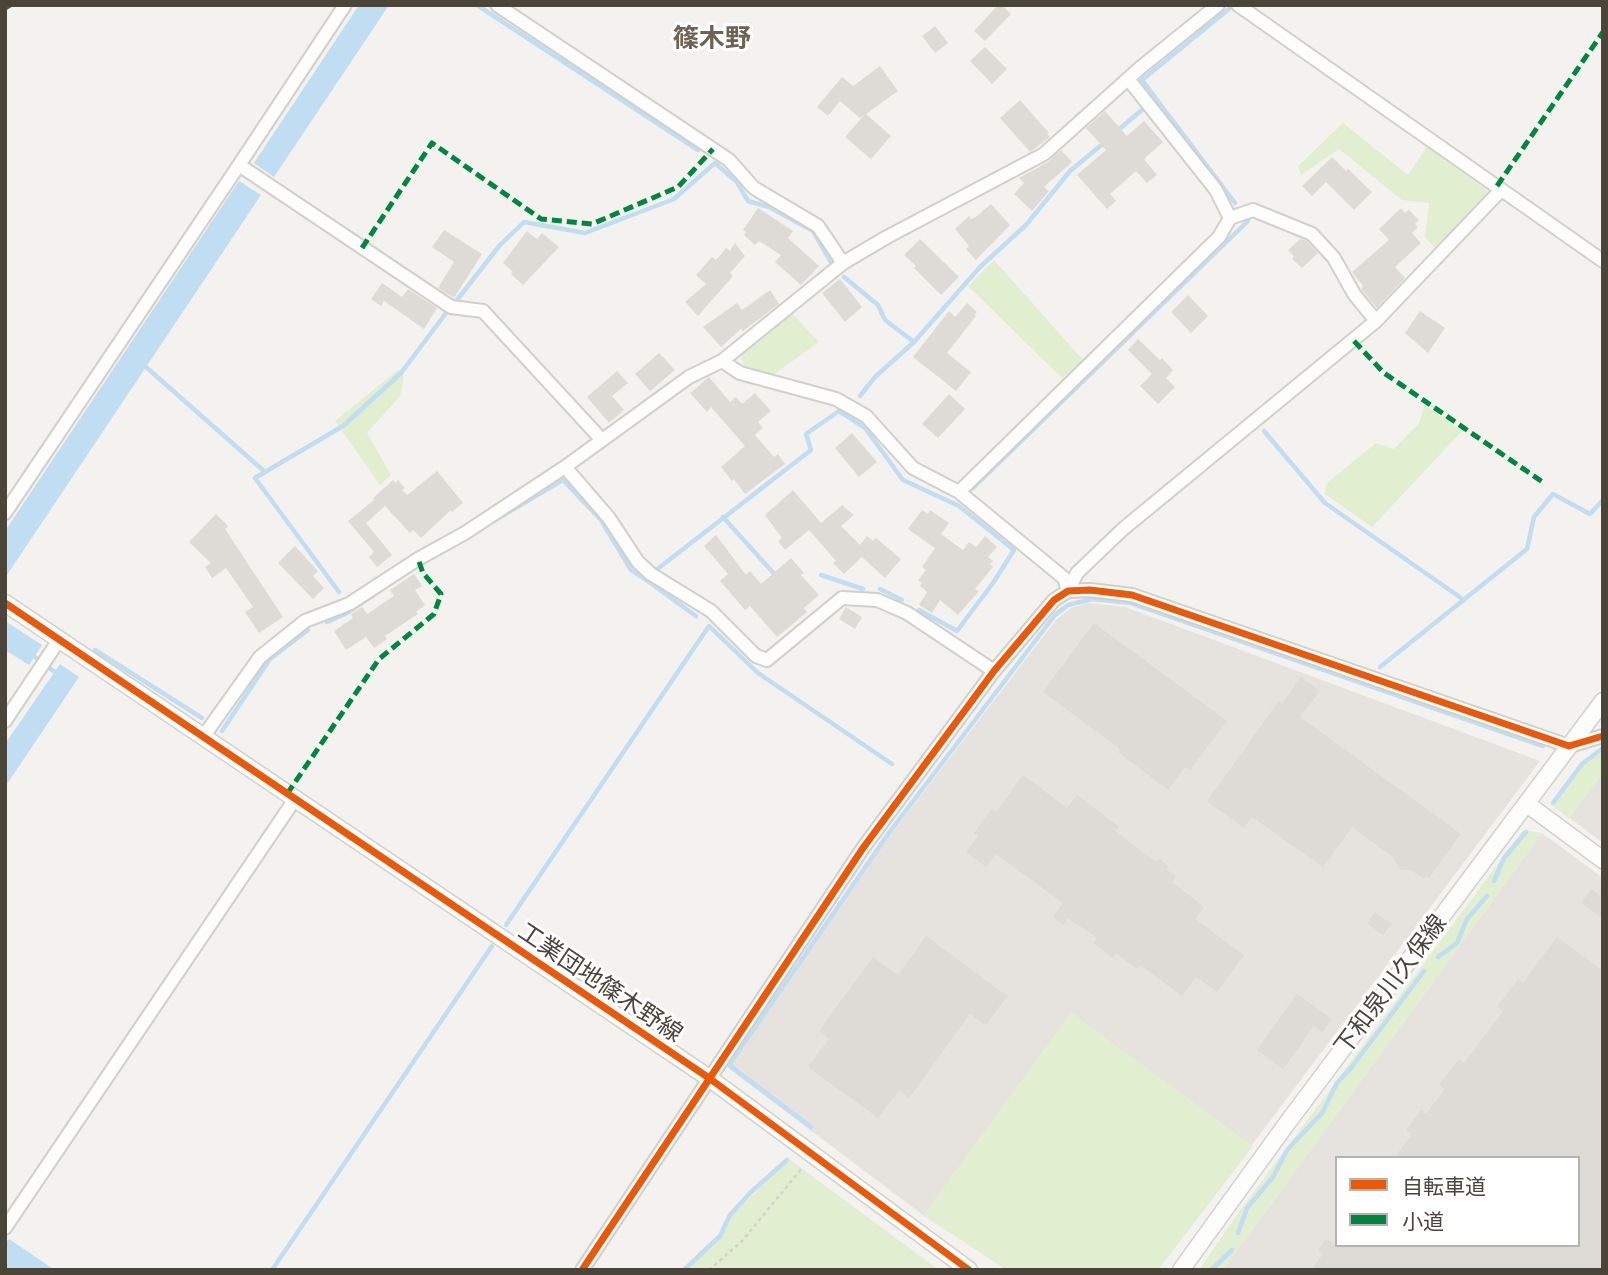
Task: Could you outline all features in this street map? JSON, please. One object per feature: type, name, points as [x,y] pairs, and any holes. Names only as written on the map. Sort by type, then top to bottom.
[{"type":"street","points":[[5,513],[345,5]]},
{"type":"street","points":[[497,5],[729,160],[754,188],[818,226],[844,263]]},
{"type":"street","points":[[203,737],[260,657],[305,621],[349,604],[565,467],[689,377],[722,361],[844,263],[887,237],[1044,154],[1140,68],[1219,5]]},
{"type":"street","points":[[1238,5],[1603,261]]},
{"type":"street","points":[[1129,80],[1216,190],[1230,218]]},
{"type":"street","points":[[239,165],[451,307],[483,312],[602,440]]},
{"type":"street","points":[[1068,591],[1077,573],[1123,529],[1376,321],[1501,190]]},
{"type":"street","points":[[959,492],[1219,237],[1230,218],[1253,210],[1312,233],[1334,258],[1354,294],[1376,321]]},
{"type":"street","points":[[722,361],[740,373],[836,399],[866,415],[913,468],[959,492],[1064,578],[1068,591]]},
{"type":"street","points":[[565,467],[609,518],[638,562],[651,575],[711,611],[757,656],[767,660],[842,598],[877,600],[906,612],[994,671]]},
{"type":"street","points":[[582,1270],[863,848],[994,671],[1054,600],[1068,591],[1090,590],[1132,595],[1569,746],[1603,736]]},
{"type":"street","name":"工業団地篠木野線","points":[[5,603],[709,1078],[969,1270]]},
{"type":"street","points":[[5,721],[59,640]]},
{"type":"street","name":"下和泉川久保線","points":[[1181,1270],[1285,1126],[1603,701]]},
{"type":"street","points":[[5,1228],[295,799]]},
{"type":"street","points":[[1527,804],[1603,860]]},
{"type":"path","points":[[709,1270],[743,1241],[813,1155]]},
{"type":"shaded area","points":[[1089,603],[1125,607],[1540,761],[1158,1270],[1007,1270],[923,1215],[729,1069],[875,855],[1056,620],[1071,608]]},
{"type":"shaded area","points":[[1603,751],[1603,843],[1554,806],[1583,765]]},
{"type":"shaded area","points":[[1542,833],[1603,878],[1603,1270],[1223,1270]]},
{"type":"green space","points":[[1343,123],[1408,175],[1427,146],[1490,193],[1438,251],[1425,237],[1429,203],[1402,200],[1339,149],[1301,175],[1298,166]]},
{"type":"green space","points":[[994,260],[1083,360],[1062,378],[968,286]]},
{"type":"green space","points":[[789,310],[819,342],[773,375],[745,368],[739,350]]},
{"type":"green space","points":[[398,370],[404,376],[400,396],[367,433],[391,475],[380,485],[335,421]]},
{"type":"green space","points":[[1425,405],[1462,431],[1372,527],[1325,494],[1327,483],[1376,443],[1394,449],[1419,423]]},
{"type":"green space","points":[[1603,751],[1603,774],[1569,819],[1554,806],[1583,765]]},
{"type":"green space","points":[[1523,830],[1542,833],[1223,1270],[1199,1270],[1239,1212]]},
{"type":"green space","points":[[1071,1012],[1253,1146],[1158,1270],[1007,1270],[923,1215]]},
{"type":"green space","points":[[789,1159],[939,1270],[685,1270],[721,1237],[731,1216]]},
{"type":"water","points":[[359,5],[389,5],[274,177],[254,163]]},
{"type":"water","points":[[239,181],[261,195],[5,578],[5,531]]},
{"type":"water","points":[[5,621],[42,645],[29,665],[5,650]]},
{"type":"water","points":[[60,664],[79,677],[5,787],[5,744]]},
{"type":"water","points":[[9,1239],[55,1270],[10,1270],[5,1267],[5,1243]]},
{"type":"building","points":[[998,5],[1002,5],[1011,14],[985,41],[974,31]]},
{"type":"building","points":[[935,26],[948,43],[935,53],[922,36]]},
{"type":"building","points":[[985,47],[1007,69],[992,84],[970,61]]},
{"type":"building","points":[[880,66],[898,91],[866,114],[891,136],[871,159],[845,137],[865,114],[860,118],[840,101],[828,116],[817,107],[842,77],[853,86]]},
{"type":"building","points":[[1020,100],[1050,137],[1030,152],[1000,118]]},
{"type":"building","points":[[1105,111],[1127,136],[1144,121],[1163,142],[1144,159],[1157,175],[1147,183],[1136,171],[1110,194],[1116,201],[1107,209],[1077,175],[1106,150],[1086,128]]},
{"type":"building","points":[[1061,150],[1072,162],[1044,187],[1049,191],[1032,211],[1014,194],[1024,183],[1019,178],[1048,162]]},
{"type":"building","points":[[1332,157],[1372,192],[1354,210],[1326,182],[1312,196],[1302,186]]},
{"type":"building","points":[[991,204],[1010,225],[976,260],[966,249],[969,246],[955,229],[969,216],[971,219],[977,216]]},
{"type":"building","points":[[758,208],[793,231],[788,238],[819,266],[801,285],[775,262],[781,255],[759,241],[755,245],[744,235],[746,232],[743,230]]},
{"type":"building","points":[[1401,208],[1405,213],[1409,210],[1419,220],[1415,224],[1418,227],[1412,233],[1421,243],[1395,267],[1405,278],[1377,308],[1361,289],[1363,286],[1352,272],[1389,240],[1379,229]]},
{"type":"building","points":[[444,230],[482,254],[454,298],[438,288],[454,262],[432,247]]},
{"type":"building","points":[[527,231],[537,239],[542,233],[559,247],[523,285],[503,263]]},
{"type":"building","points":[[920,239],[959,277],[941,295],[904,255]]},
{"type":"building","points":[[1300,239],[1307,241],[1318,253],[1302,268],[1292,259],[1294,256],[1288,250]]},
{"type":"building","points":[[735,243],[745,256],[730,273],[733,276],[698,316],[685,302],[706,284],[696,275],[712,257],[716,260],[726,248],[730,251]]},
{"type":"building","points":[[840,279],[862,307],[845,322],[822,293]]},
{"type":"building","points":[[382,283],[402,297],[408,289],[437,308],[424,329],[384,301],[381,306],[371,299]]},
{"type":"building","points":[[770,290],[779,304],[743,331],[741,329],[721,347],[703,327],[737,303],[742,310]]},
{"type":"building","points":[[1188,295],[1208,316],[1191,333],[1171,312]]},
{"type":"building","points":[[967,303],[977,312],[974,315],[976,316],[947,353],[971,372],[956,391],[913,357],[949,311],[955,317]]},
{"type":"building","points":[[1420,311],[1445,328],[1428,353],[1405,333]]},
{"type":"building","points":[[1138,339],[1173,370],[1166,378],[1175,387],[1158,404],[1140,386],[1152,374],[1128,350]]},
{"type":"building","points":[[659,353],[675,370],[650,391],[635,374]]},
{"type":"building","points":[[617,371],[628,383],[612,396],[624,410],[609,423],[587,397]]},
{"type":"building","points":[[709,377],[730,402],[736,397],[742,404],[755,393],[771,411],[758,422],[763,428],[755,435],[774,457],[778,454],[785,464],[745,494],[721,467],[745,446],[711,407],[707,412],[690,393]]},
{"type":"building","points":[[949,394],[965,409],[938,438],[922,424]]},
{"type":"building","points":[[852,433],[877,462],[859,477],[835,448]]},
{"type":"building","points":[[437,471],[463,503],[452,512],[451,510],[421,538],[413,530],[410,533],[385,506],[366,523],[392,555],[377,567],[369,557],[374,552],[348,521],[393,480],[395,483],[398,480],[407,495]]},
{"type":"building","points":[[793,490],[821,523],[842,505],[854,515],[841,526],[860,545],[867,536],[873,541],[876,538],[901,559],[885,578],[862,557],[844,574],[809,530],[785,550],[778,541],[782,538],[765,515]]},
{"type":"building","points":[[922,510],[928,514],[930,510],[949,523],[941,534],[963,550],[969,542],[976,547],[985,536],[997,547],[988,557],[993,561],[990,564],[993,567],[975,589],[979,591],[958,615],[940,600],[932,613],[919,605],[927,592],[918,580],[926,570],[922,567],[935,548],[908,529]]},
{"type":"building","points":[[216,514],[228,526],[225,529],[283,617],[259,633],[245,612],[253,607],[226,568],[212,578],[205,567],[211,563],[189,542]]},
{"type":"building","points":[[716,535],[746,575],[750,571],[761,584],[791,558],[804,573],[801,575],[819,595],[804,608],[807,612],[777,637],[750,606],[745,610],[720,581],[728,574],[704,546]]},
{"type":"building","points":[[295,546],[318,571],[313,576],[324,588],[313,599],[278,563]]},
{"type":"building","points":[[414,574],[422,586],[415,590],[425,605],[416,612],[418,614],[385,636],[387,639],[374,648],[366,637],[346,650],[334,631],[353,618],[351,614],[362,607],[367,614],[394,596],[390,590]]},
{"type":"building","points":[[846,607],[862,617],[855,629],[839,619]]},
{"type":"building","points":[[1094,623],[1227,721],[1190,770],[1185,767],[1168,790],[1118,752],[1120,749],[1043,692]]},
{"type":"building","points":[[1301,677],[1320,691],[1300,717],[1461,834],[1429,878],[1427,876],[1424,879],[1411,870],[1401,870],[1393,857],[1352,827],[1323,867],[1252,817],[1244,828],[1207,801],[1279,701],[1282,704]]},
{"type":"building","points":[[1023,775],[1067,808],[1077,795],[1119,827],[1115,831],[1156,862],[1159,859],[1168,866],[1166,869],[1176,876],[1172,882],[1204,907],[1195,919],[1244,955],[1217,992],[1196,977],[1182,996],[1140,965],[1137,969],[1116,953],[1113,958],[1093,943],[1097,938],[1068,918],[1063,925],[1053,917],[1063,903],[996,854],[986,867],[966,852],[978,836],[974,833],[992,808],[996,812]]},
{"type":"building","points":[[1591,889],[1603,898],[1603,919],[1581,903]]},
{"type":"building","points":[[1375,912],[1391,924],[1383,935],[1367,923]]},
{"type":"building","points":[[926,936],[1007,996],[986,1025],[970,1014],[909,1098],[899,1090],[878,1118],[808,1067],[829,1039],[819,1031],[873,957],[898,975]]},
{"type":"building","points":[[1557,937],[1603,971],[1603,1270],[1312,1270],[1323,1254],[1318,1250],[1326,1239],[1335,1247],[1580,1247],[1580,1156],[1396,1156],[1412,1134],[1406,1130],[1421,1110],[1426,1114],[1445,1089],[1439,1085],[1459,1059],[1464,1063],[1503,1011],[1497,1007],[1518,979],[1523,983]]},
{"type":"building","points":[[1297,994],[1332,1019],[1322,1032],[1314,1026],[1283,1069],[1257,1050]]},
{"type":"waterway","points":[[477,5],[698,150]]},
{"type":"waterway","points":[[1229,9],[1142,80],[1235,203]]},
{"type":"waterway","points":[[1117,131],[1143,109]]},
{"type":"waterway","points":[[860,396],[875,377],[914,342],[980,267],[1026,225],[1070,171],[1105,142]]},
{"type":"waterway","points":[[457,300],[500,245],[524,222],[585,233],[674,199],[715,163],[737,182],[748,201],[769,207],[813,231],[831,262]]},
{"type":"waterway","points":[[972,489],[1248,221]]},
{"type":"waterway","points":[[844,277],[878,305],[885,320],[914,342]]},
{"type":"waterway","points":[[146,367],[265,472],[343,426],[401,373],[446,313]]},
{"type":"waterway","points":[[696,616],[649,582],[651,574],[811,450],[806,434],[839,411],[865,428],[903,480],[959,506],[1014,550],[957,631],[919,610]]},
{"type":"waterway","points":[[1264,431],[1325,503],[1464,600]]},
{"type":"waterway","points":[[265,472],[255,478],[339,592]]},
{"type":"waterway","points":[[490,523],[563,480],[601,520],[631,570],[649,582]]},
{"type":"waterway","points":[[1380,667],[1527,549],[1534,517],[1553,494],[1590,514],[1603,500]]},
{"type":"waterway","points":[[723,517],[777,577]]},
{"type":"waterway","points":[[821,575],[863,589]]},
{"type":"waterway","points":[[880,589],[902,600]]},
{"type":"waterway","points":[[327,622],[347,613],[374,595]]},
{"type":"waterway","points":[[811,1127],[729,1065],[888,834],[1055,615],[1068,605],[1092,599],[1131,603],[1543,746]]},
{"type":"waterway","points":[[506,925],[709,626],[758,673],[892,764]]},
{"type":"waterway","points":[[222,731],[270,659],[308,630]]},
{"type":"waterway","points":[[95,650],[202,718]]},
{"type":"waterway","points":[[32,655],[59,675]]},
{"type":"waterway","points":[[1553,803],[1582,764],[1603,748]]},
{"type":"waterway","points":[[1494,881],[1504,858],[1526,832]]},
{"type":"waterway","points":[[1438,957],[1457,943],[1467,919],[1487,896]]},
{"type":"waterway","points":[[272,1270],[492,946]]},
{"type":"waterway","points":[[1238,1233],[1247,1208],[1273,1177],[1287,1150],[1322,1113],[1337,1083],[1424,971]]},
{"type":"waterway","points":[[684,1270],[720,1236],[730,1215],[751,1192],[787,1160]]},
{"type":"waterway","points":[[1211,1270],[1232,1250]]},
{"type":"marked path","points":[[5,8],[10,5]]},
{"type":"marked path","points":[[1497,186],[1603,32]]},
{"type":"marked path","points":[[362,248],[432,143],[541,219],[592,224],[678,187],[713,149]]},
{"type":"marked path","points":[[1354,341],[1384,373],[1544,483]]},
{"type":"marked path","points":[[287,794],[379,659],[434,614],[441,594],[423,573],[418,559]]},
{"type":"cycle path","points":[[582,1270],[863,848],[994,671],[1054,600],[1068,591],[1090,590],[1132,595],[1569,746],[1603,736]]},
{"type":"cycle path","points":[[5,603],[709,1078],[969,1270]]},
{"type":"district","name":"篠木野","points":[[712,39]]}]
